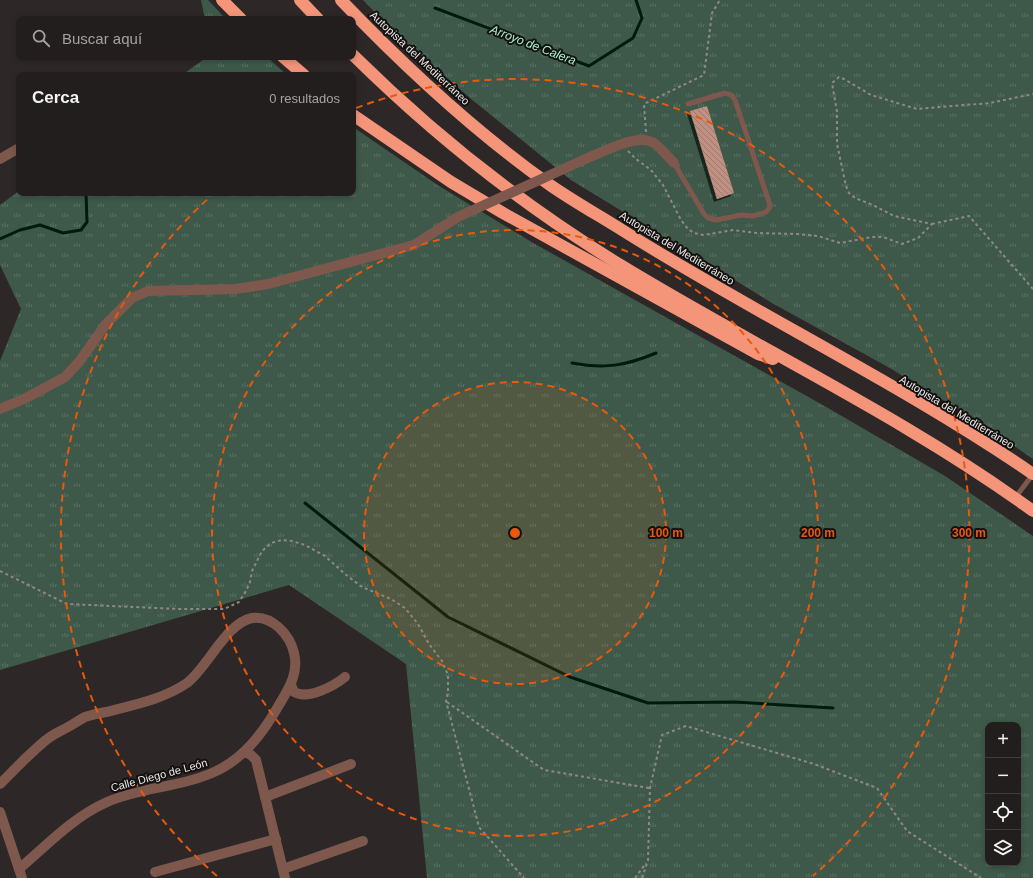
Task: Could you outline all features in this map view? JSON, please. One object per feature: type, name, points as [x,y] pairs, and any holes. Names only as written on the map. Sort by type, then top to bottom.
[{"type":"highway","points":[[222,0],[238,16]]},
{"type":"highway","points":[[300,0],[315,16]]},
{"type":"highway","name":"Autopista del Mediterráneo","points":[[341,0],[385,45],[450,106],[551,186],[733,297],[875,377],[968,432],[1033,474]]},
{"type":"highway","points":[[356,58],[445,139],[525,201],[621,266],[947,453],[1033,511]]},
{"type":"highway","points":[[286,60],[300,72]]},
{"type":"highway","points":[[356,117],[451,182],[503,213],[758,354],[796,366]]},
{"type":"street","points":[[0,409],[65,377],[106,324],[132,298],[148,291],[235,289],[268,284],[414,245],[458,217],[592,156],[634,140],[641,139],[653,143],[674,163]]},
{"type":"street","points":[[0,159],[16,150]]},
{"type":"street","name":"Calle Diego de León","points":[[0,784],[47,739],[84,717],[168,694],[188,682],[210,658],[232,630],[245,620],[259,618],[266,619],[272,622],[285,634],[290,642],[296,670],[291,686],[277,710],[258,737],[245,752],[227,766],[200,778],[119,797],[96,807],[74,822],[21,873]]},
{"type":"street","points":[[277,710],[292,700],[330,688],[345,677]]},
{"type":"street","points":[[291,686],[294,692],[298,694],[308,694]]},
{"type":"street","points":[[245,752],[254,757],[256,760],[284,873],[363,841]]},
{"type":"street","points":[[265,797],[351,764]]},
{"type":"street","points":[[0,812],[21,873]]},
{"type":"street","points":[[155,872],[276,840]]},
{"type":"lane","points":[[674,163],[704,214],[708,218],[716,220],[741,215],[753,216],[766,212],[770,207],[735,100],[731,94],[725,93],[688,104]]},
{"type":"lane","points":[[1015,498],[1033,474]]},
{"type":"path","points":[[647,140],[644,104],[704,75],[712,13],[720,0]]},
{"type":"path","points":[[1033,94],[990,103],[917,109],[870,95],[839,77],[832,83],[837,112],[837,144],[846,186],[849,193],[855,198],[894,216],[932,224],[969,216],[1033,289]]},
{"type":"path","points":[[622,144],[659,180],[681,220],[688,229],[694,233],[703,235],[733,230],[757,234],[797,234],[818,236],[840,243],[872,237],[883,237],[902,244],[918,238],[932,224]]},
{"type":"path","points":[[0,571],[67,604],[179,609],[224,608],[239,602],[250,582],[252,571],[262,550],[271,543],[282,540],[292,541],[306,545],[325,556],[362,586],[405,608],[418,624],[442,661],[448,675],[448,693],[446,701],[479,827],[524,878]]},
{"type":"path","points":[[446,701],[544,770],[650,788]]},
{"type":"path","points":[[642,878],[648,860],[650,788],[662,735],[686,726],[814,764],[877,788],[908,831],[981,878]]},
{"type":"path","points":[[635,878],[648,860]]},
{"type":"green space","points":[[201,0],[208,0],[223,16],[204,16]]},
{"type":"green space","points":[[363,0],[1033,0],[1033,459],[981,423],[888,367],[772,303],[571,180],[470,98],[397,35]]},
{"type":"green space","points":[[203,60],[270,60],[284,72],[186,72]]},
{"type":"green space","points":[[356,129],[439,186],[535,244],[828,408],[945,476],[1033,536],[1033,878],[427,878],[406,664],[289,585],[0,670],[0,361],[21,309],[0,265],[0,205],[16,193],[16,196],[356,196]]},
{"type":"building","points":[[707,106],[734,193],[717,199],[690,111]]},
{"type":"waterway","name":"Arroyo de Calera","points":[[435,8],[589,66],[633,38],[642,18],[636,0]]},
{"type":"waterway","name":"Arroyo de Calera","points":[[0,239],[20,230],[40,225],[63,233],[81,230],[87,222],[86,196]]},
{"type":"waterway","points":[[572,363],[595,366],[615,365],[634,361],[656,353]]},
{"type":"waterway","points":[[305,503],[448,617],[570,677],[648,703],[735,702],[833,708]]}]
